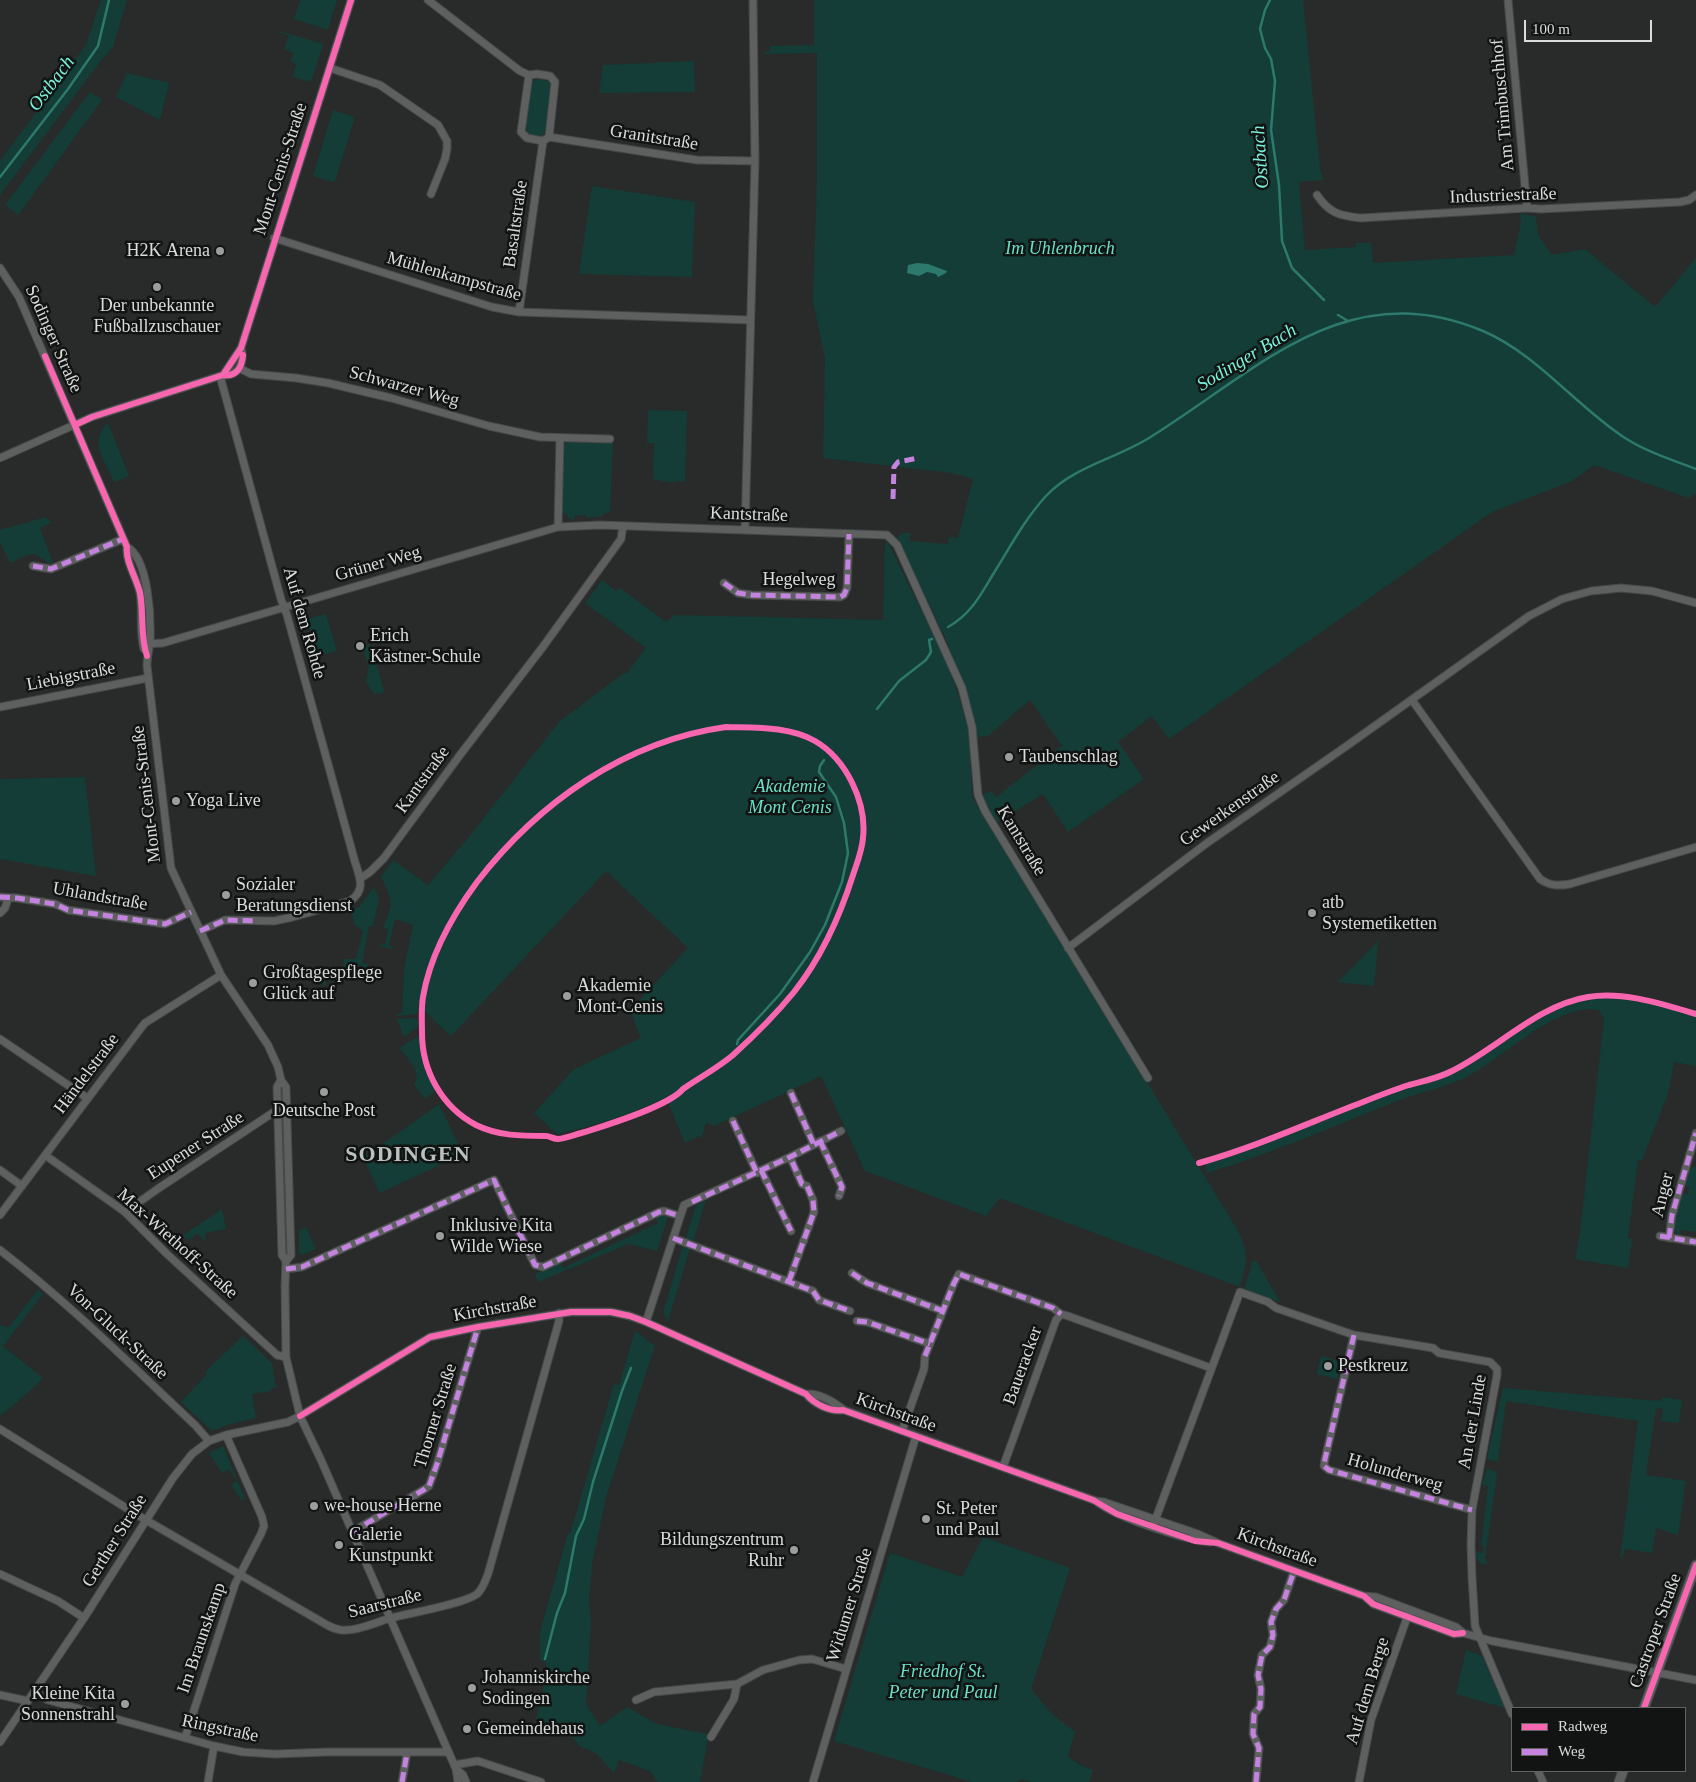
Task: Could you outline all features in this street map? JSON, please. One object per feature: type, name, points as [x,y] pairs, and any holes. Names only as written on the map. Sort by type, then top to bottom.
[{"type":"main road","name":"Castroper Straße","points":[[1644,1707],[1696,1565]]},
{"type":"street","name":"Mont-Cenis-Straße","points":[[222,376],[241,348],[274,238],[352,0]]},
{"type":"street","points":[[428,0],[520,71],[529,75],[550,76],[556,82],[546,139]]},
{"type":"street","points":[[745,530],[755,161],[753,0]]},
{"type":"street","name":"Am Trimbuschhof","points":[[1508,0],[1527,208]]},
{"type":"street","points":[[330,68],[380,85],[438,125],[447,141],[447,149],[431,194]]},
{"type":"street","name":"Granitstraße","points":[[529,75],[521,132],[526,138],[546,139],[697,160],[755,161]]},
{"type":"street","name":"Basaltstraße","points":[[519,312],[546,139]]},
{"type":"street","name":"Industriestraße","points":[[1318,195],[1325,206],[1333,211],[1343,216],[1361,218],[1527,208],[1542,209],[1680,202],[1689,200],[1696,195]]},
{"type":"street","name":"Mühlenkampstraße","points":[[274,238],[492,307],[519,312],[750,320]]},
{"type":"street","name":"Sodinger Straße","points":[[0,268],[19,297],[75,425]]},
{"type":"street","name":"Mont-Cenis-Straße","points":[[239,368],[243,355],[241,348]]},
{"type":"street","points":[[0,458],[92,417],[222,376],[230,376],[239,368]]},
{"type":"street","name":"Schwarzer Weg","points":[[239,368],[251,374],[328,383],[391,398],[489,426],[540,437],[610,439]]},
{"type":"street","name":"Auf dem Rohde","points":[[222,376],[281,599],[361,878]]},
{"type":"street","name":"Mont-Cenis-Straße","points":[[75,425],[123,539],[127,547],[133,551],[140,566],[146,586],[149,606],[146,644],[148,678],[171,868],[221,975],[268,1046],[278,1067],[281,1080],[286,1087],[291,1255],[286,1261]]},
{"type":"street","points":[[558,527],[560,438]]},
{"type":"street","name":"Grüner Weg","points":[[146,644],[163,643],[558,527],[593,524],[623,526]]},
{"type":"street","name":"Kantstraße","points":[[200,931],[225,920],[274,921],[350,901],[357,893],[361,878],[384,858],[621,540],[623,526],[887,536],[897,545],[962,688],[972,727],[978,795],[985,811],[1148,1078]]},
{"type":"street","name":"Hegelweg","points":[[724,584],[738,593],[752,595],[840,597],[846,592],[847,588],[849,534]]},
{"type":"street","points":[[33,566],[51,570],[123,539]]},
{"type":"street","name":"Gewerkenstraße","points":[[1068,948],[1212,839],[1529,616],[1562,599],[1591,591],[1622,588],[1652,591],[1696,603]]},
{"type":"street","name":"Liebigstraße","points":[[0,707],[148,678]]},
{"type":"street","points":[[1412,700],[1540,879],[1546,883],[1553,886],[1570,884],[1696,847]]},
{"type":"street","points":[[0,913],[5,908],[4,898]]},
{"type":"street","name":"Uhlandstraße","points":[[4,898],[17,898],[55,904],[68,910],[165,924],[192,912]]},
{"type":"street","name":"Händelstraße","points":[[0,1215],[145,1023],[221,975]]},
{"type":"street","points":[[0,1039],[87,1098]]},
{"type":"street","name":"Mont-Cenis-Straße","points":[[281,1080],[277,1087],[282,1256],[286,1261],[286,1357],[300,1416],[455,1767],[458,1782]]},
{"type":"street","points":[[791,1093],[842,1187],[838,1196]]},
{"type":"street","points":[[278,1110],[286,1110]]},
{"type":"street","name":"Eupener Straße","points":[[125,1212],[278,1110]]},
{"type":"street","points":[[733,1121],[791,1231]]},
{"type":"street","points":[[646,1322],[684,1205],[842,1131]]},
{"type":"street","name":"Anger","points":[[1669,1238],[1672,1215],[1692,1159],[1696,1133]]},
{"type":"street","name":"Max-Wiethoff-Straße","points":[[45,1155],[125,1212],[167,1254],[277,1355],[286,1357]]},
{"type":"street","points":[[789,1281],[814,1212],[813,1200],[807,1186],[802,1184],[790,1157]]},
{"type":"street","points":[[0,1170],[22,1186]]},
{"type":"street","points":[[286,1270],[302,1268],[494,1180],[534,1265],[537,1267],[543,1267],[659,1212],[664,1211],[680,1216]]},
{"type":"street","name":"Anger","points":[[1660,1236],[1696,1242]]},
{"type":"street","points":[[673,1238],[789,1281],[813,1291],[819,1300],[850,1311]]},
{"type":"street","name":"Von-Gluck-Straße","points":[[0,1250],[47,1287],[78,1315],[195,1425],[209,1441]]},
{"type":"street","points":[[852,1273],[867,1283],[943,1311]]},
{"type":"street","points":[[902,1431],[924,1369],[925,1356],[959,1274],[1053,1308],[1060,1314]]},
{"type":"street","name":"An der Linde","points":[[1212,1368],[1240,1292],[1268,1302],[1276,1308],[1354,1336],[1433,1348],[1439,1352],[1494,1364],[1497,1369],[1497,1376],[1472,1510],[1471,1569],[1475,1626],[1478,1637],[1511,1712]]},
{"type":"street","name":"Kirchstraße","points":[[300,1416],[430,1337],[559,1313],[611,1312],[646,1322],[806,1394],[818,1395],[838,1404],[843,1410],[1096,1501],[1104,1502],[1155,1523],[1218,1543],[1364,1596],[1372,1604],[1408,1613],[1454,1634],[1464,1633],[1656,1674],[1696,1680]]},
{"type":"street","name":"Saarstraße","points":[[0,1429],[240,1576],[335,1629],[356,1629],[390,1618],[463,1600],[472,1597],[482,1589],[488,1574],[559,1321],[559,1313]]},
{"type":"street","name":"Baueracker","points":[[1003,1467],[1056,1320],[1060,1314],[1212,1368]]},
{"type":"street","points":[[856,1321],[866,1322],[930,1344]]},
{"type":"street","name":"Thorner Straße","points":[[352,1532],[429,1486],[438,1464],[478,1327]]},
{"type":"street","name":"Holunderweg","points":[[1354,1336],[1324,1466],[1329,1470],[1472,1510]]},
{"type":"street","points":[[1155,1523],[1212,1368]]},
{"type":"street","name":"Gerther Straße","points":[[0,1742],[84,1618],[173,1478],[192,1454],[209,1441],[226,1435],[288,1422],[300,1416]]},
{"type":"street","name":"Im Braunskamp","points":[[185,1738],[233,1591],[261,1534],[264,1522],[226,1435]]},
{"type":"street","name":"Widumer Straße","points":[[813,1782],[916,1436]]},
{"type":"street","points":[[1256,1782],[1259,1748],[1253,1734],[1254,1714],[1260,1707],[1261,1689],[1258,1675],[1262,1655],[1270,1647],[1273,1635],[1272,1622],[1276,1609],[1284,1600],[1294,1571]]},
{"type":"street","points":[[0,1574],[58,1601],[84,1618]]},
{"type":"street","name":"Auf dem Berge","points":[[1358,1782],[1372,1720],[1408,1613]]},
{"type":"street","points":[[636,1700],[654,1692],[737,1684],[763,1670],[799,1660],[812,1659],[846,1669]]},
{"type":"street","points":[[711,1737],[734,1699],[737,1684]]},
{"type":"street","name":"Ringstraße","points":[[34,1692],[48,1700],[214,1746],[244,1752],[275,1754],[448,1752]]},
{"type":"street","points":[[0,1695],[28,1701]]},
{"type":"street","points":[[208,1782],[214,1746]]},
{"type":"street","points":[[402,1782],[407,1753]]},
{"type":"street","points":[[455,1767],[478,1761],[541,1782]]},
{"type":"street","name":"Mont-Cenis-Straße","points":[[455,1767],[463,1775],[466,1782]]},
{"type":"green space","points":[[101,0],[127,0],[113,47],[0,195],[0,161],[86,45]]},
{"type":"green space","points":[[300,0],[337,0],[328,30],[294,19]]},
{"type":"green space","name":"Im Uhlenbruch","points":[[814,0],[1303,0],[1320,168],[1323,180],[1299,182],[1305,250],[1356,247],[1356,243],[1371,243],[1373,263],[1514,255],[1521,222],[1520,213],[1536,217],[1538,235],[1552,255],[1585,249],[1655,307],[1696,258],[1696,493],[1689,498],[1594,465],[1572,481],[1492,512],[1169,739],[1152,716],[1118,742],[1144,779],[1068,832],[1043,794],[997,822],[982,795],[992,791],[996,797],[1062,746],[1030,700],[988,736],[975,737],[947,649],[949,646],[897,537],[901,533],[910,533],[910,541],[948,544],[949,537],[958,538],[973,479],[951,473],[823,458],[825,358],[813,301],[817,179],[817,53],[764,54],[764,52],[769,51],[770,46],[814,45]]},
{"type":"green space","points":[[279,31],[323,44],[311,82],[293,77],[296,64],[291,61],[293,53],[284,49],[289,36]]},
{"type":"green space","points":[[694,61],[695,92],[599,93],[603,65]]},
{"type":"green space","points":[[127,73],[169,83],[160,120],[116,97]]},
{"type":"green space","points":[[537,79],[549,82],[552,89],[546,130],[543,135],[537,137],[527,133],[525,119],[531,83]]},
{"type":"green space","points":[[90,92],[102,100],[18,215],[5,205]]},
{"type":"green space","points":[[333,110],[352,116],[354,120],[335,181],[332,182],[313,176]]},
{"type":"green space","points":[[592,186],[695,202],[692,277],[579,274]]},
{"type":"green space","points":[[648,410],[687,411],[685,482],[676,481],[672,483],[653,479],[654,443],[647,443]]},
{"type":"green space","points":[[108,423],[129,476],[114,482],[103,460],[99,445],[99,437]]},
{"type":"green space","points":[[567,442],[613,443],[610,513],[587,518],[586,515],[574,516],[574,520],[572,520],[571,518],[569,519],[566,513],[561,513],[564,445]]},
{"type":"green space","points":[[46,517],[51,523],[40,528],[53,563],[48,563],[34,554],[30,554],[10,563],[0,542],[0,530]]},
{"type":"green space","name":"Akademie Mont Cenis","points":[[885,543],[888,543],[948,664],[969,728],[972,797],[1237,1229],[1246,1252],[1240,1287],[1000,1198],[986,1216],[865,1171],[821,1076],[714,1126],[706,1123],[701,1139],[699,1136],[685,1143],[666,1097],[626,1114],[557,1134],[534,1113],[574,1069],[641,1038],[630,1010],[688,948],[606,871],[451,1036],[418,1005],[419,1010],[416,1014],[397,1016],[397,1014],[402,1013],[404,969],[413,925],[395,919],[389,945],[394,948],[381,947],[380,944],[385,945],[388,929],[383,928],[391,902],[381,877],[393,860],[428,885],[468,838],[559,722],[624,673],[627,673],[646,648],[585,603],[602,580],[616,591],[620,588],[666,622],[675,615],[883,620]]},
{"type":"green space","points":[[326,614],[337,651],[319,656],[307,619]]},
{"type":"green space","points":[[367,645],[371,646],[384,691],[381,694],[373,693],[366,681],[369,666],[364,653]]},
{"type":"green space","points":[[85,777],[96,876],[0,859],[0,779]]},
{"type":"green space","points":[[374,887],[379,899],[373,926],[369,926],[362,963],[368,964],[367,968],[364,970],[362,965],[329,973],[330,982],[325,976],[322,978],[327,984],[324,986],[316,973],[343,966],[344,959],[356,959],[363,931],[354,924],[351,910],[359,907]]},
{"type":"green space","points":[[1378,941],[1374,986],[1338,982]]},
{"type":"green space","points":[[1601,995],[1649,1000],[1696,1011],[1696,1066],[1674,1062],[1668,1094],[1642,1160],[1638,1160],[1628,1238],[1632,1239],[1628,1268],[1575,1259],[1580,1233],[1604,1019],[1600,1011],[1586,1009],[1571,1012],[1555,1019],[1460,1080],[1400,1100],[1277,1149],[1207,1173],[1205,1161],[1411,1082],[1458,1066],[1478,1055],[1523,1022],[1555,1004]]},
{"type":"green space","points":[[414,1018],[418,1021],[419,1026],[404,1037],[397,1019]]},
{"type":"green space","points":[[419,1035],[424,1064],[436,1091],[425,1099],[414,1085],[417,1075],[413,1065],[400,1048]]},
{"type":"green space","points":[[439,1104],[463,1154],[380,1193],[363,1158]]},
{"type":"green space","points":[[1696,1166],[1696,1232],[1681,1230],[1680,1236],[1674,1228],[1675,1215],[1682,1191],[1686,1195],[1689,1193],[1690,1188],[1684,1184],[1689,1170]]},
{"type":"green space","points":[[706,1200],[693,1241],[686,1238],[696,1205]]},
{"type":"green space","points":[[222,1209],[226,1229],[205,1233],[205,1241],[197,1233],[189,1240],[185,1237],[175,1246],[170,1241],[169,1236],[176,1240]]},
{"type":"green space","points":[[662,1214],[668,1216],[657,1251],[628,1244],[538,1282],[535,1274],[560,1262],[562,1267],[565,1267],[658,1223],[655,1217]]},
{"type":"green space","points":[[306,1227],[316,1249],[302,1255],[299,1253],[299,1230]]},
{"type":"green space","points":[[683,1246],[690,1248],[668,1321],[664,1315],[664,1309]]},
{"type":"green space","points":[[1253,1260],[1257,1262],[1280,1302],[1244,1289]]},
{"type":"green space","points":[[38,1290],[43,1294],[3,1346],[43,1378],[0,1416],[0,1325],[9,1327]]},
{"type":"green space","points":[[635,1331],[655,1345],[606,1497],[592,1564],[589,1599],[591,1623],[586,1704],[600,1726],[627,1707],[657,1724],[707,1734],[708,1738],[700,1782],[658,1782],[650,1771],[619,1760],[614,1773],[596,1753],[579,1746],[564,1726],[536,1720],[546,1676],[546,1662],[540,1660],[540,1632],[614,1384],[619,1385]]},
{"type":"green space","points":[[243,1336],[272,1363],[276,1388],[270,1389],[271,1391],[252,1394],[256,1418],[227,1425],[212,1431],[181,1402],[207,1374],[205,1372]]},
{"type":"green space","points":[[1321,1356],[1342,1362],[1337,1379],[1317,1374]]},
{"type":"green space","points":[[1503,1388],[1661,1401],[1662,1397],[1682,1400],[1679,1423],[1661,1421],[1663,1409],[1656,1408],[1646,1475],[1686,1481],[1678,1535],[1656,1528],[1652,1553],[1625,1549],[1622,1558],[1620,1558],[1638,1421],[1506,1401],[1498,1460],[1489,1460],[1487,1458]]},
{"type":"green space","points":[[223,1446],[245,1499],[241,1500],[231,1485],[237,1481],[229,1469],[222,1473],[209,1453]]},
{"type":"green space","points":[[1487,1469],[1497,1473],[1485,1558],[1487,1564],[1482,1564],[1477,1560],[1475,1552],[1483,1553],[1484,1546],[1481,1545],[1488,1487],[1482,1484]]},
{"type":"green space","name":"Friedhof St. Peter und Paul","points":[[983,1537],[1070,1568],[1031,1689],[1053,1715],[1075,1732],[1068,1757],[1082,1766],[1093,1770],[1089,1782],[1031,1782],[1020,1779],[1017,1782],[972,1782],[834,1741],[890,1553],[962,1577]]},
{"type":"green space","points":[[1466,1650],[1482,1656],[1505,1708],[1456,1694]]},
{"type":"shaded area","points":[[917,263],[928,264],[947,271],[938,277],[936,274],[927,272],[919,276],[907,273],[908,265]]},
{"type":"waterway","name":"Ostbach","points":[[0,177],[68,89],[98,46],[109,0]]},
{"type":"waterway","name":"Ostbach","points":[[1270,0],[1260,29],[1265,48],[1271,59],[1275,81],[1271,130],[1279,185],[1282,241],[1292,268],[1324,300]]},
{"type":"waterway","name":"Sodinger Bach","points":[[948,627],[962,617],[974,604],[1031,515],[1046,496],[1057,486],[1081,470],[1149,438],[1265,360],[1304,338],[1345,322],[1388,314],[1433,316],[1483,331],[1521,353],[1625,438],[1651,452],[1696,469]]},
{"type":"waterway","name":"Ostbach","points":[[1338,315],[1348,321]]},
{"type":"waterway","points":[[877,709],[899,681],[926,660],[931,652],[929,640],[932,639]]},
{"type":"waterway","points":[[737,1044],[738,1040],[780,994],[810,952],[825,925],[842,882],[848,853],[844,823],[836,797],[819,772],[824,760]]},
{"type":"waterway","points":[[545,1659],[557,1613],[565,1593],[576,1536],[584,1519],[593,1482],[631,1368]]},
{"type":"marked path","points":[[893,499],[894,467],[898,462],[918,458]]},
{"type":"marked path","points":[[724,583],[738,593],[752,595],[840,597],[844,595],[847,588],[849,534]]},
{"type":"marked path","points":[[33,566],[51,569],[123,539]]},
{"type":"marked path","points":[[0,897],[55,904],[68,910],[165,924],[191,912]]},
{"type":"marked path","points":[[200,931],[225,920],[257,921]]},
{"type":"marked path","points":[[791,1093],[814,1145]]},
{"type":"marked path","points":[[733,1121],[757,1173]]},
{"type":"marked path","points":[[692,1202],[790,1157],[841,1131]]},
{"type":"marked path","points":[[1669,1238],[1672,1215],[1696,1133]]},
{"type":"marked path","points":[[820,1141],[842,1187],[839,1196]]},
{"type":"marked path","points":[[789,1281],[814,1212],[813,1200],[807,1186],[802,1184],[790,1157]]},
{"type":"marked path","points":[[761,1170],[791,1231]]},
{"type":"marked path","points":[[286,1269],[302,1267],[494,1180],[535,1265],[543,1267],[659,1212],[664,1211],[680,1216]]},
{"type":"marked path","points":[[1660,1236],[1696,1242]]},
{"type":"marked path","points":[[673,1238],[813,1291],[819,1300],[850,1311]]},
{"type":"marked path","points":[[852,1273],[867,1283],[943,1311]]},
{"type":"marked path","points":[[925,1356],[959,1274],[1053,1308],[1061,1314]]},
{"type":"marked path","points":[[857,1321],[867,1322],[930,1344]]},
{"type":"marked path","points":[[352,1532],[429,1486],[478,1327]]},
{"type":"marked path","points":[[1354,1335],[1324,1466],[1329,1470],[1472,1510]]},
{"type":"marked path","points":[[1256,1782],[1259,1748],[1253,1734],[1254,1714],[1260,1707],[1261,1689],[1258,1675],[1262,1655],[1270,1647],[1273,1635],[1271,1622],[1276,1609],[1284,1600],[1294,1571]]},
{"type":"marked path","points":[[402,1782],[407,1753]]},
{"type":"cycle path","points":[[223,375],[241,348],[351,0]]},
{"type":"cycle path","points":[[75,425],[92,417],[223,375],[235,373],[240,367],[243,355]]},
{"type":"cycle path","points":[[45,356],[127,547],[129,564],[140,593],[147,656]]},
{"type":"cycle path","points":[[726,727],[783,730],[815,741],[826,749],[845,770],[858,796],[863,824],[859,857],[836,921],[813,965],[794,992],[757,1033],[733,1055],[665,1102],[608,1125],[558,1139],[547,1136],[501,1133],[476,1125],[453,1108],[444,1098],[430,1074],[423,1047],[422,1010],[426,981],[443,936],[451,922],[477,882],[501,853],[527,826],[586,780],[619,761],[653,746],[689,734],[726,727]]},
{"type":"cycle path","points":[[1199,1163],[1261,1142],[1391,1091],[1447,1073],[1469,1062],[1535,1018],[1570,1002],[1588,997],[1629,997],[1696,1014]]},
{"type":"cycle path","points":[[300,1416],[430,1337],[571,1312],[611,1312],[646,1322],[806,1394],[818,1404],[828,1408],[843,1410],[1093,1500],[1117,1514],[1195,1541],[1218,1543],[1364,1596],[1373,1604],[1454,1634],[1463,1633]]},
{"type":"cycle path","points":[[1644,1707],[1696,1565]]},
{"type":"place","name":"H2K Arena","points":[[220,251]]},
{"type":"place","name":"Der unbekannte Fußballzuschauer","points":[[157,287]]},
{"type":"place","name":"Erich Kästner-Schule","points":[[360,646]]},
{"type":"place","name":"Taubenschlag","points":[[1009,757]]},
{"type":"place","name":"Yoga Live","points":[[176,801]]},
{"type":"place","name":"Sozialer Beratungsdienst","points":[[226,895]]},
{"type":"place","name":"atb Systemetiketten","points":[[1312,913]]},
{"type":"place","name":"Großtagespflege Glück auf","points":[[253,983]]},
{"type":"place","name":"Akademie Mont-Cenis","points":[[567,996]]},
{"type":"place","name":"Deutsche Post","points":[[324,1092]]},
{"type":"place","name":"Inklusive Kita Wilde Wiese","points":[[440,1236]]},
{"type":"place","name":"Pestkreuz","points":[[1328,1366]]},
{"type":"place","name":"we-house Herne","points":[[314,1506]]},
{"type":"place","name":"St. Peter und Paul","points":[[926,1519]]},
{"type":"place","name":"Galerie Kunstpunkt","points":[[339,1545]]},
{"type":"place","name":"Bildungszentrum Ruhr","points":[[794,1550]]},
{"type":"place","name":"Johanniskirche Sodingen","points":[[472,1688]]},
{"type":"place","name":"Kleine Kita Sonnenstrahl","points":[[125,1704]]},
{"type":"place","name":"Gemeindehaus","points":[[467,1729]]},
{"type":"district","name":"SODINGEN","points":[[408,1155]]}]
